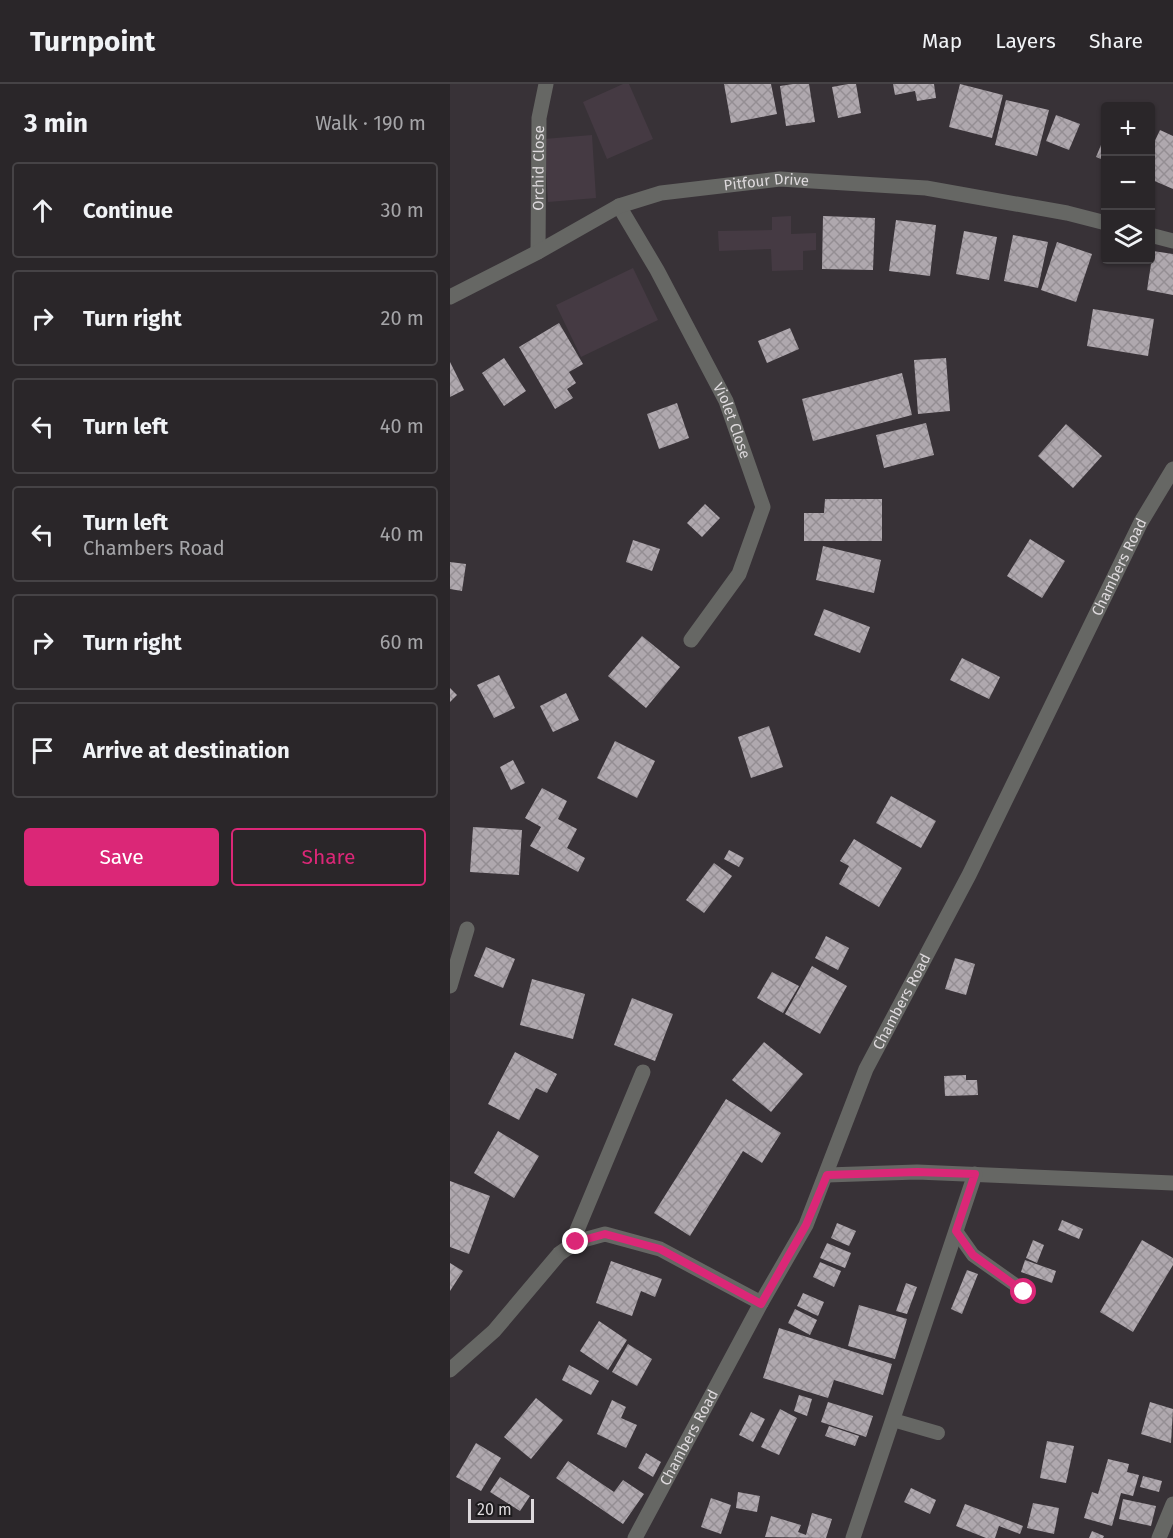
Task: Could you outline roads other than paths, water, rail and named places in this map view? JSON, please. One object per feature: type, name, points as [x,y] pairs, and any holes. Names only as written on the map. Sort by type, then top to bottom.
[{"type":"street","name":"Orchid Close","points":[[538,252],[539,118],[546,84]]},
{"type":"street","name":"Pitfour Drive","points":[[450,297],[538,252],[619,206],[661,193],[780,178],[926,188],[1067,213],[1101,222]]},
{"type":"street","name":"Violet Close","points":[[619,206],[657,270],[726,401],[763,507],[739,574],[691,640]]},
{"type":"street","points":[[1155,236],[1173,241]]},
{"type":"street","name":"Chambers Road","points":[[635,1538],[806,1225],[866,1069],[969,875],[1141,522],[1173,468]]},
{"type":"street","points":[[450,986],[467,929]]},
{"type":"street","points":[[570,1247],[643,1072]]},
{"type":"street","points":[[827,1175],[917,1172],[1173,1183]]},
{"type":"street","points":[[854,1538],[975,1174]]},
{"type":"street","points":[[450,1370],[494,1331],[559,1254],[576,1242],[605,1234],[660,1249],[761,1304]]},
{"type":"street","points":[[1159,1538],[1173,1504]]},
{"type":"lane","points":[[956,1231],[973,1255],[1024,1292]]},
{"type":"lane","points":[[893,1420],[938,1433]]}]
